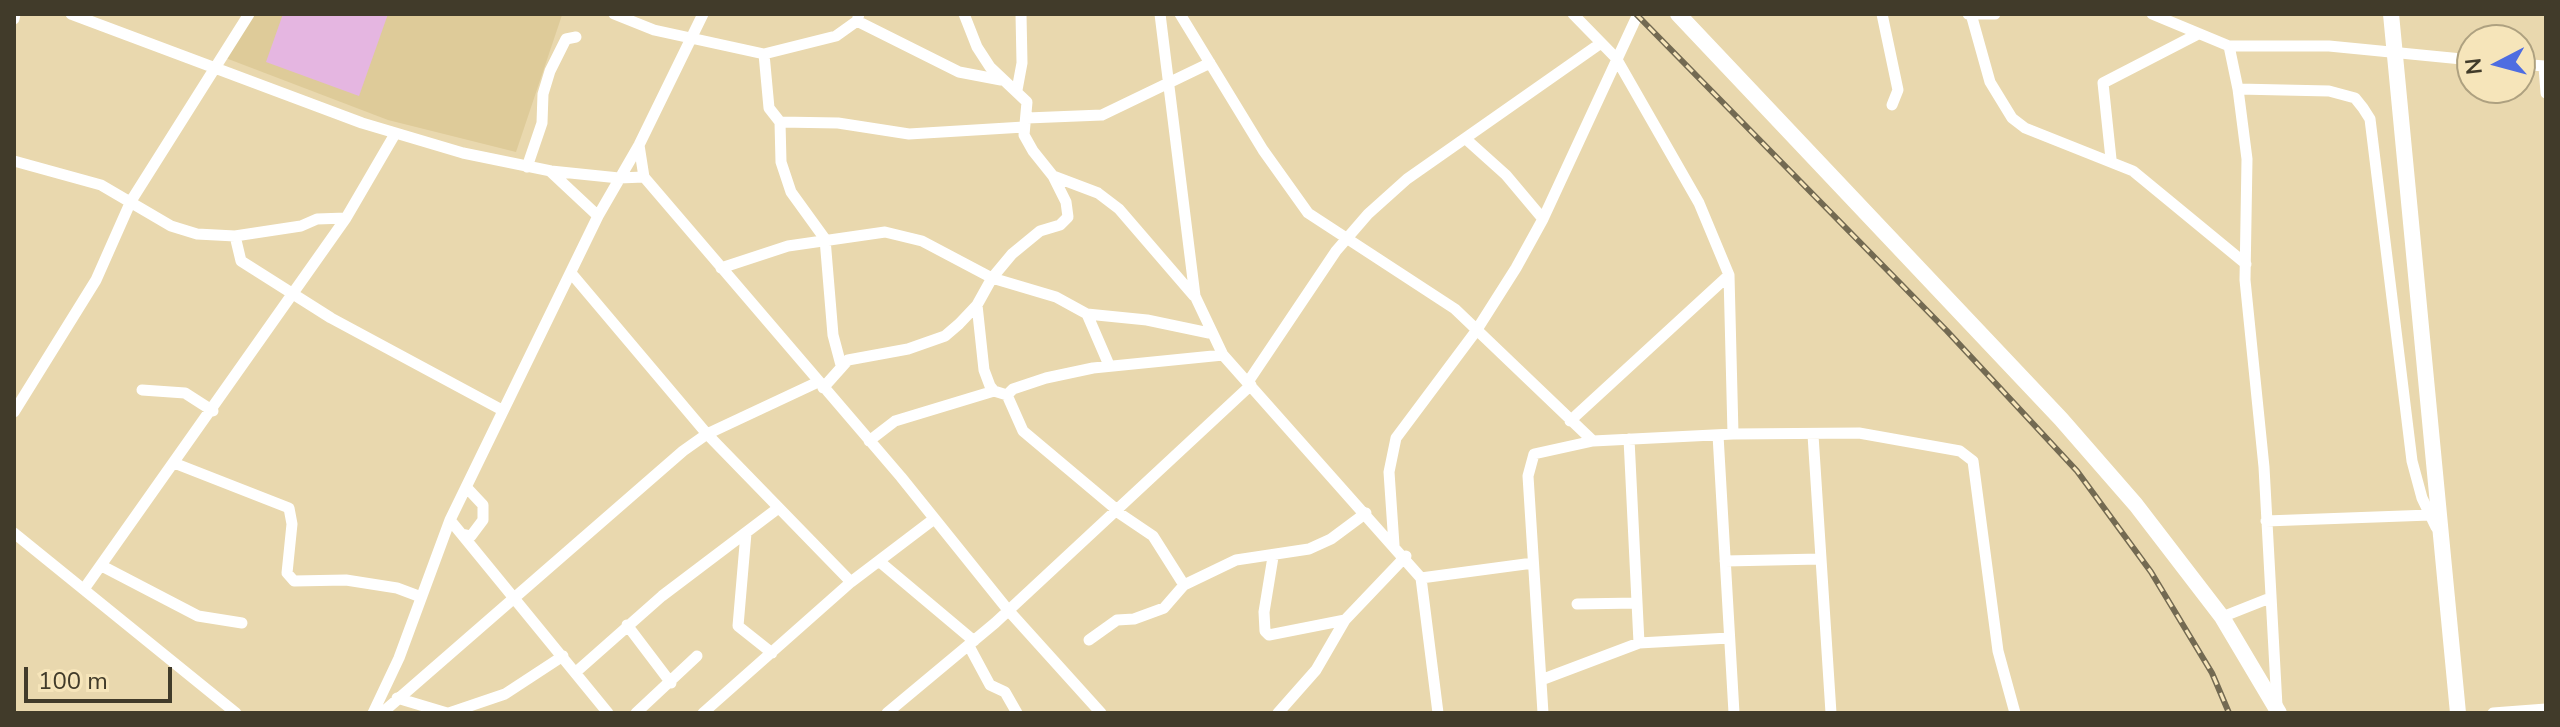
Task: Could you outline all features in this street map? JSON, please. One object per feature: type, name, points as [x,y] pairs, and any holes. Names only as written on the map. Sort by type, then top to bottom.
[{"type":"street","points":[[71,14],[395,134],[527,167],[619,178],[644,177]]},
{"type":"street","points":[[14,412],[96,280],[131,201],[249,14]]},
{"type":"street","points":[[382,713],[517,599],[683,451],[707,434],[820,385],[841,365],[861,356],[908,349],[945,336],[977,305],[992,278],[1024,242],[1040,231],[1060,225],[1068,217],[1066,202],[1053,176],[1033,151],[1025,122],[1027,102],[1017,90],[1001,80],[959,72],[858,17],[836,36],[764,54],[654,30],[614,14]]},
{"type":"street","points":[[373,713],[399,658],[450,520],[468,489],[502,410],[598,216],[639,145],[703,14]]},
{"type":"street","points":[[964,14],[977,47],[1001,80]]},
{"type":"street","points":[[1017,90],[1022,63],[1021,14]]},
{"type":"street","points":[[1160,14],[1195,296],[1209,333],[1223,355],[1406,556],[1421,578],[1438,713]]},
{"type":"street","points":[[1180,14],[1263,150],[1308,213],[1435,295],[1593,441]]},
{"type":"street","points":[[1573,14],[1616,58],[1699,203],[1729,275],[1733,434]]},
{"type":"street","points":[[1394,545],[1389,472],[1396,438],[1476,331],[1543,219],[1638,14]]},
{"type":"street","points":[[1678,14],[2061,419],[2136,505],[2222,617],[2278,709]]},
{"type":"street","points":[[1882,14],[1897,83],[1892,105]]},
{"type":"street","points":[[1995,14],[1970,14],[1990,82],[2005,111],[2025,128],[2111,159],[2151,183],[2246,264]]},
{"type":"street","points":[[2152,14],[2196,35],[2229,46],[2329,46],[2456,59]]},
{"type":"street","points":[[2391,14],[2458,713]]},
{"type":"street","points":[[2111,159],[2103,83],[2196,35]]},
{"type":"street","points":[[527,167],[542,123],[543,94],[550,71],[566,39],[576,37]]},
{"type":"street","points":[[887,713],[972,644],[1249,384],[1346,240],[1407,179],[1467,140],[1601,43]]},
{"type":"street","points":[[2229,46],[2247,159],[2246,264],[2278,709]]},
{"type":"street","points":[[764,54],[769,108],[780,122],[781,162],[791,192],[825,239],[831,313],[841,365]]},
{"type":"street","points":[[780,122],[838,123],[909,134],[1102,115],[1210,63]]},
{"type":"street","points":[[2545,66],[2546,93]]},
{"type":"street","points":[[2238,89],[2344,94],[2355,98],[2370,119],[2412,461],[2430,515],[2442,538]]},
{"type":"street","points":[[84,589],[213,411],[346,218],[395,134]]},
{"type":"street","points":[[1467,140],[1506,175],[1543,219]]},
{"type":"street","points":[[639,145],[644,177],[1008,610],[1101,713]]},
{"type":"street","points":[[14,161],[101,185],[171,226],[197,234],[235,236],[301,226],[317,219],[346,218]]},
{"type":"street","points":[[551,171],[598,216]]},
{"type":"street","points":[[1053,176],[1098,193],[1119,209],[1195,296]]},
{"type":"street","points":[[721,268],[767,251],[825,239],[868,232],[905,235],[992,278],[1056,297],[1087,314],[1147,320],[1209,333]]},
{"type":"street","points":[[235,236],[241,261],[291,294],[502,410]]},
{"type":"street","points":[[571,273],[707,434],[851,582]]},
{"type":"street","points":[[1570,421],[1729,275]]},
{"type":"street","points":[[977,305],[984,370],[994,391]]},
{"type":"street","points":[[1087,314],[1109,365]]},
{"type":"street","points":[[1007,395],[1013,389],[1046,378],[1109,365],[1223,355]]},
{"type":"street","points":[[142,390],[185,393],[213,411]]},
{"type":"street","points":[[869,441],[895,421],[994,391],[1007,395],[1023,431],[1116,511],[1153,536],[1184,585]]},
{"type":"street","points":[[1543,713],[1528,476],[1530,458],[1539,451],[1593,441],[1733,434],[1870,433],[1960,451],[1973,461],[1998,651],[2015,713]]},
{"type":"street","points":[[1718,435],[1734,713]]},
{"type":"street","points":[[1813,435],[1831,713]]},
{"type":"street","points":[[1629,439],[1639,643]]},
{"type":"street","points":[[174,463],[289,508],[292,524],[287,573],[290,578],[356,582],[421,597]]},
{"type":"street","points":[[462,534],[471,536],[483,520],[483,505],[468,489]]},
{"type":"street","points":[[576,672],[627,625],[777,509]]},
{"type":"street","points":[[1089,640],[1117,620],[1134,619],[1170,605],[1184,585],[1236,560],[1273,557],[1331,539],[1366,513]]},
{"type":"street","points":[[2266,521],[2430,515]]},
{"type":"street","points":[[703,713],[851,582],[934,519]]},
{"type":"street","points":[[450,520],[608,713]]},
{"type":"street","points":[[14,533],[236,713]]},
{"type":"street","points":[[746,533],[738,626],[772,653]]},
{"type":"street","points":[[1278,713],[1316,670],[1345,620],[1406,556]]},
{"type":"street","points":[[1273,557],[1264,612],[1265,631],[1269,635],[1345,620]]},
{"type":"street","points":[[1725,561],[1820,559]]},
{"type":"street","points":[[880,562],[972,644],[990,685],[1005,692],[1017,713]]},
{"type":"street","points":[[1421,578],[1533,563]]},
{"type":"street","points":[[102,566],[198,616],[242,623]]},
{"type":"street","points":[[2222,617],[2270,598]]},
{"type":"street","points":[[1577,604],[1637,603]]},
{"type":"street","points":[[627,625],[671,683]]},
{"type":"street","points":[[1541,680],[1639,643],[1729,638]]},
{"type":"street","points":[[397,698],[448,713],[535,678],[563,656]]},
{"type":"street","points":[[636,713],[697,656]]},
{"type":"street","points":[[488,699],[495,713]]},
{"type":"street","points":[[2493,713],[2546,709]]},
{"type":"shaded area","points":[[249,14],[562,15],[516,152],[388,120],[223,57]]},
{"type":"shaded area","points":[[283,14],[388,14],[359,96],[266,62]]},
{"type":"railway","points":[[1636,14],[1947,331],[2077,471],[2151,572],[2212,673],[2229,713]]}]
